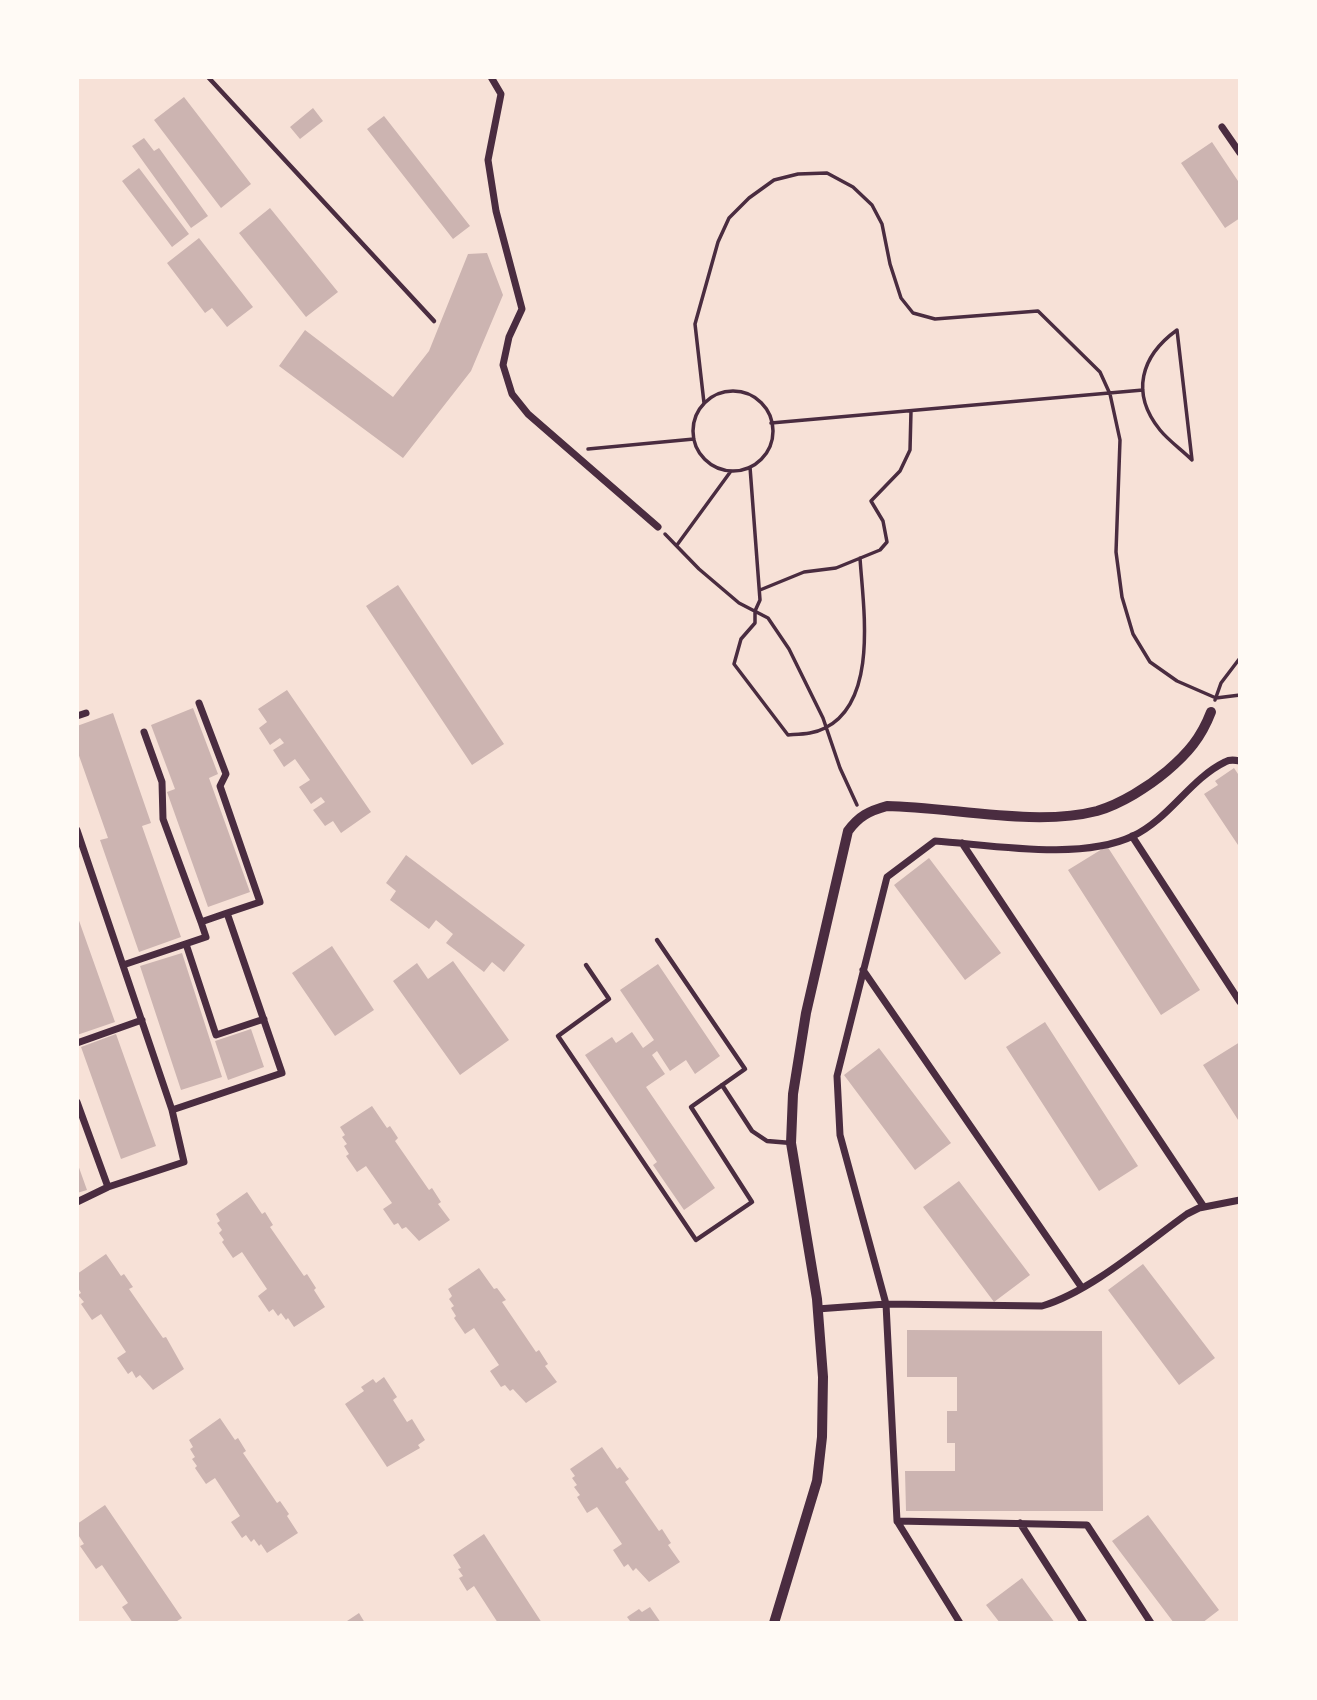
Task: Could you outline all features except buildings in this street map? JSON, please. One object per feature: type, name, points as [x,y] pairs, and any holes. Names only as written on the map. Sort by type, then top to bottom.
[{"type":"street","points":[[491,77],[501,94],[488,160],[496,211],[522,309],[509,337],[503,365],[512,394],[528,414],[658,527]]},
{"type":"street","points":[[1222,127],[1240,153]]},
{"type":"street","points":[[199,703],[226,774],[220,786],[260,902],[201,922]]},
{"type":"street","points":[[775,1623],[817,1481],[822,1437],[823,1377],[817,1309],[791,1143],[793,1094],[806,1013],[848,831],[864,814],[887,806],[1034,816],[1097,810],[1132,795],[1159,778],[1181,759],[1203,734],[1211,712]]},
{"type":"street","points":[[77,716],[86,713]]},
{"type":"street","points":[[123,965],[206,937],[163,819],[162,782],[145,732]]},
{"type":"street","points":[[960,1623],[897,1521],[886,1304],[840,1135],[837,1076],[887,877],[936,841],[1045,850],[1092,847],[1132,836],[1163,816],[1202,779],[1225,762],[1240,761]]},
{"type":"street","points":[[77,1202],[108,1187],[184,1162],[172,1110],[78,833]]},
{"type":"street","points":[[1132,836],[1240,1002]]},
{"type":"street","points":[[962,843],[1205,1207]]},
{"type":"street","points":[[172,1110],[282,1073],[227,913]]},
{"type":"street","points":[[186,944],[216,1035],[264,1019]]},
{"type":"street","points":[[863,970],[1082,1288]]},
{"type":"street","points":[[77,1043],[142,1020]]},
{"type":"street","points":[[77,1102],[108,1187]]},
{"type":"street","points":[[817,1309],[886,1304],[1042,1306],[1065,1300],[1187,1214],[1205,1207],[1240,1200]]},
{"type":"street","points":[[897,1521],[1087,1525],[1151,1623]]},
{"type":"street","points":[[1020,1523],[1084,1623]]},
{"type":"lane","points":[[208,77],[434,321]]},
{"type":"lane","points":[[586,965],[609,999],[558,1036],[696,1240],[752,1202],[691,1107],[745,1069],[657,940]]},
{"type":"lane","points":[[722,1085],[752,1131],[767,1141],[791,1143]]},
{"type":"path","points":[[704,403],[695,324],[718,242],[729,218],[749,198],[775,180],[798,174],[827,173],[853,187],[872,205],[883,224],[890,264],[901,298],[913,313],[935,319],[1038,311],[1100,372],[1110,394],[1120,440],[1116,552],[1122,597],[1133,634],[1150,662],[1177,681],[1216,698],[1240,695]]},
{"type":"path","points":[[1177,330],[1192,460],[1149,415],[1143,390],[1147,360],[1165,338],[1177,330]]},
{"type":"path","points":[[771,423],[1143,390]]},
{"type":"path","points":[[727,392],[752,396],[770,415],[771,423],[772,442],[766,454],[750,467],[731,471],[718,468],[707,461],[698,451],[694,439],[697,414],[704,403],[727,392]]},
{"type":"path","points":[[760,590],[804,572],[836,568],[880,550],[887,542],[883,521],[871,501],[900,471],[910,450],[911,411]]},
{"type":"path","points":[[570,451],[694,439]]},
{"type":"path","points":[[750,467],[760,600],[755,611],[755,623],[741,639],[734,664],[788,735],[827,728],[841,716],[855,694],[865,653],[860,558]]},
{"type":"path","points":[[676,546],[731,471]]},
{"type":"path","points":[[658,527],[699,569],[739,603],[768,618],[789,649],[827,728],[848,788],[864,814]]},
{"type":"path","points":[[1211,712],[1221,683],[1240,658]]}]
